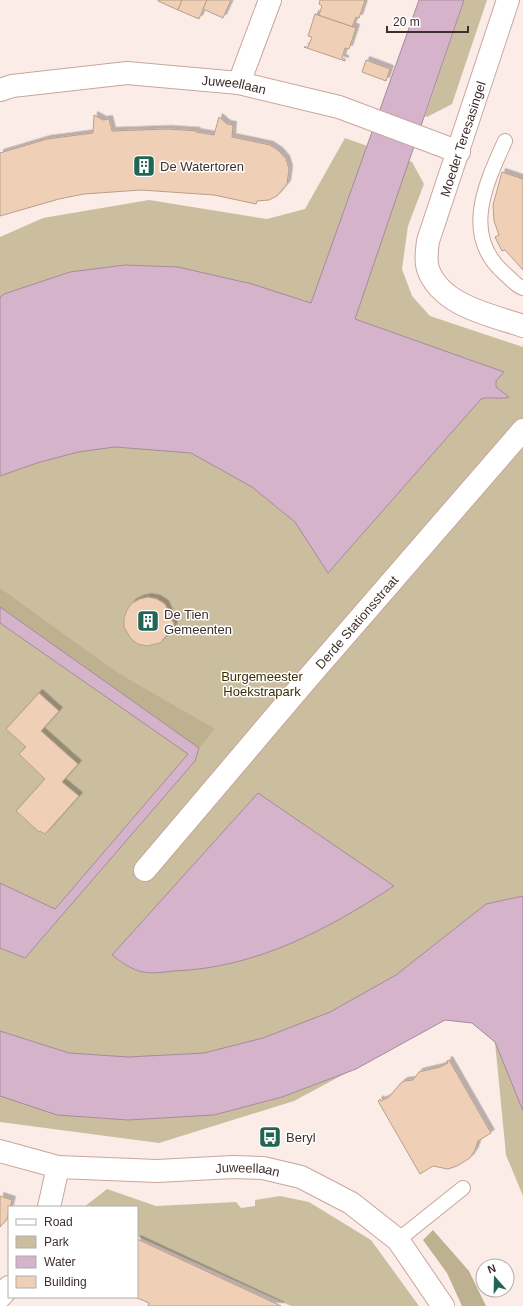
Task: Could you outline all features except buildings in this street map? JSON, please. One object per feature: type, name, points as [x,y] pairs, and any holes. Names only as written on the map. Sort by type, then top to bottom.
[{"type":"street","points":[[239,83],[270,0]]},
{"type":"street","name":"Moeder Teresasingel","points":[[508,0],[459,152],[428,241],[426,255],[428,268],[433,278],[457,302],[523,326]]},
{"type":"street","name":"Juweellaan","points":[[0,90],[12,86],[127,73],[239,83],[339,107],[368,119],[423,137],[459,152]]},
{"type":"street","name":"Derde Stationsstraat","points":[[145,870],[313,672],[523,430]]},
{"type":"street","name":"Juweellaan","points":[[0,1151],[58,1167],[157,1171],[233,1167],[263,1168],[301,1177],[351,1203],[398,1240],[443,1306]]},
{"type":"street","points":[[49,1206],[58,1167]]},
{"type":"street","points":[[0,1297],[8,1288]]},
{"type":"lane","points":[[505,141],[487,181],[479,216],[485,245],[497,267],[523,288]]},
{"type":"lane","points":[[398,1240],[463,1188]]},
{"type":"green space","points":[[464,0],[487,0],[452,104],[427,117],[425,116]]},
{"type":"green space","name":"Burgemeester Hoekstrapark","points":[[345,138],[412,162],[424,184],[408,226],[402,269],[412,296],[430,316],[523,347],[523,1196],[506,1155],[495,1042],[472,1023],[445,1020],[294,1101],[159,1143],[0,1122],[0,237],[43,218],[149,200],[267,219],[305,209]]},
{"type":"green space","points":[[107,1189],[156,1206],[236,1202],[241,1208],[255,1206],[255,1200],[280,1196],[309,1202],[371,1240],[419,1306],[291,1306],[138,1236],[138,1206],[85,1206]]},
{"type":"shaded area","points":[[0,588],[118,673],[215,729],[199,748],[0,607]]},
{"type":"shaded area","points":[[433,1230],[469,1271],[475,1283],[475,1298],[482,1298],[486,1306],[462,1306],[447,1273],[423,1240]]},
{"type":"water","points":[[419,0],[464,0],[355,319],[504,372],[496,381],[496,387],[509,397],[481,399],[328,573],[295,522],[252,487],[191,453],[115,447],[78,452],[37,463],[0,476],[0,297],[4,294],[70,272],[125,265],[178,267],[252,284],[311,303]]},
{"type":"water","points":[[0,607],[199,748],[195,761],[25,958],[0,948],[0,883],[55,909],[188,754],[0,623]]},
{"type":"water","points":[[258,793],[394,886],[343,917],[290,944],[234,963],[204,968],[150,973],[135,969],[112,955]]},
{"type":"water","points":[[523,896],[523,1111],[495,1042],[472,1023],[445,1020],[356,1069],[282,1097],[214,1115],[128,1120],[57,1115],[0,1096],[0,1031],[69,1053],[128,1057],[204,1053],[263,1038],[330,1012],[396,975],[486,904]]},
{"type":"place","name":"De Watertoren","points":[[144,166]]},
{"type":"place","name":"De Tien Gemeenten","points":[[148,621]]},
{"type":"place","name":"Beryl","points":[[270,1137]]}]
